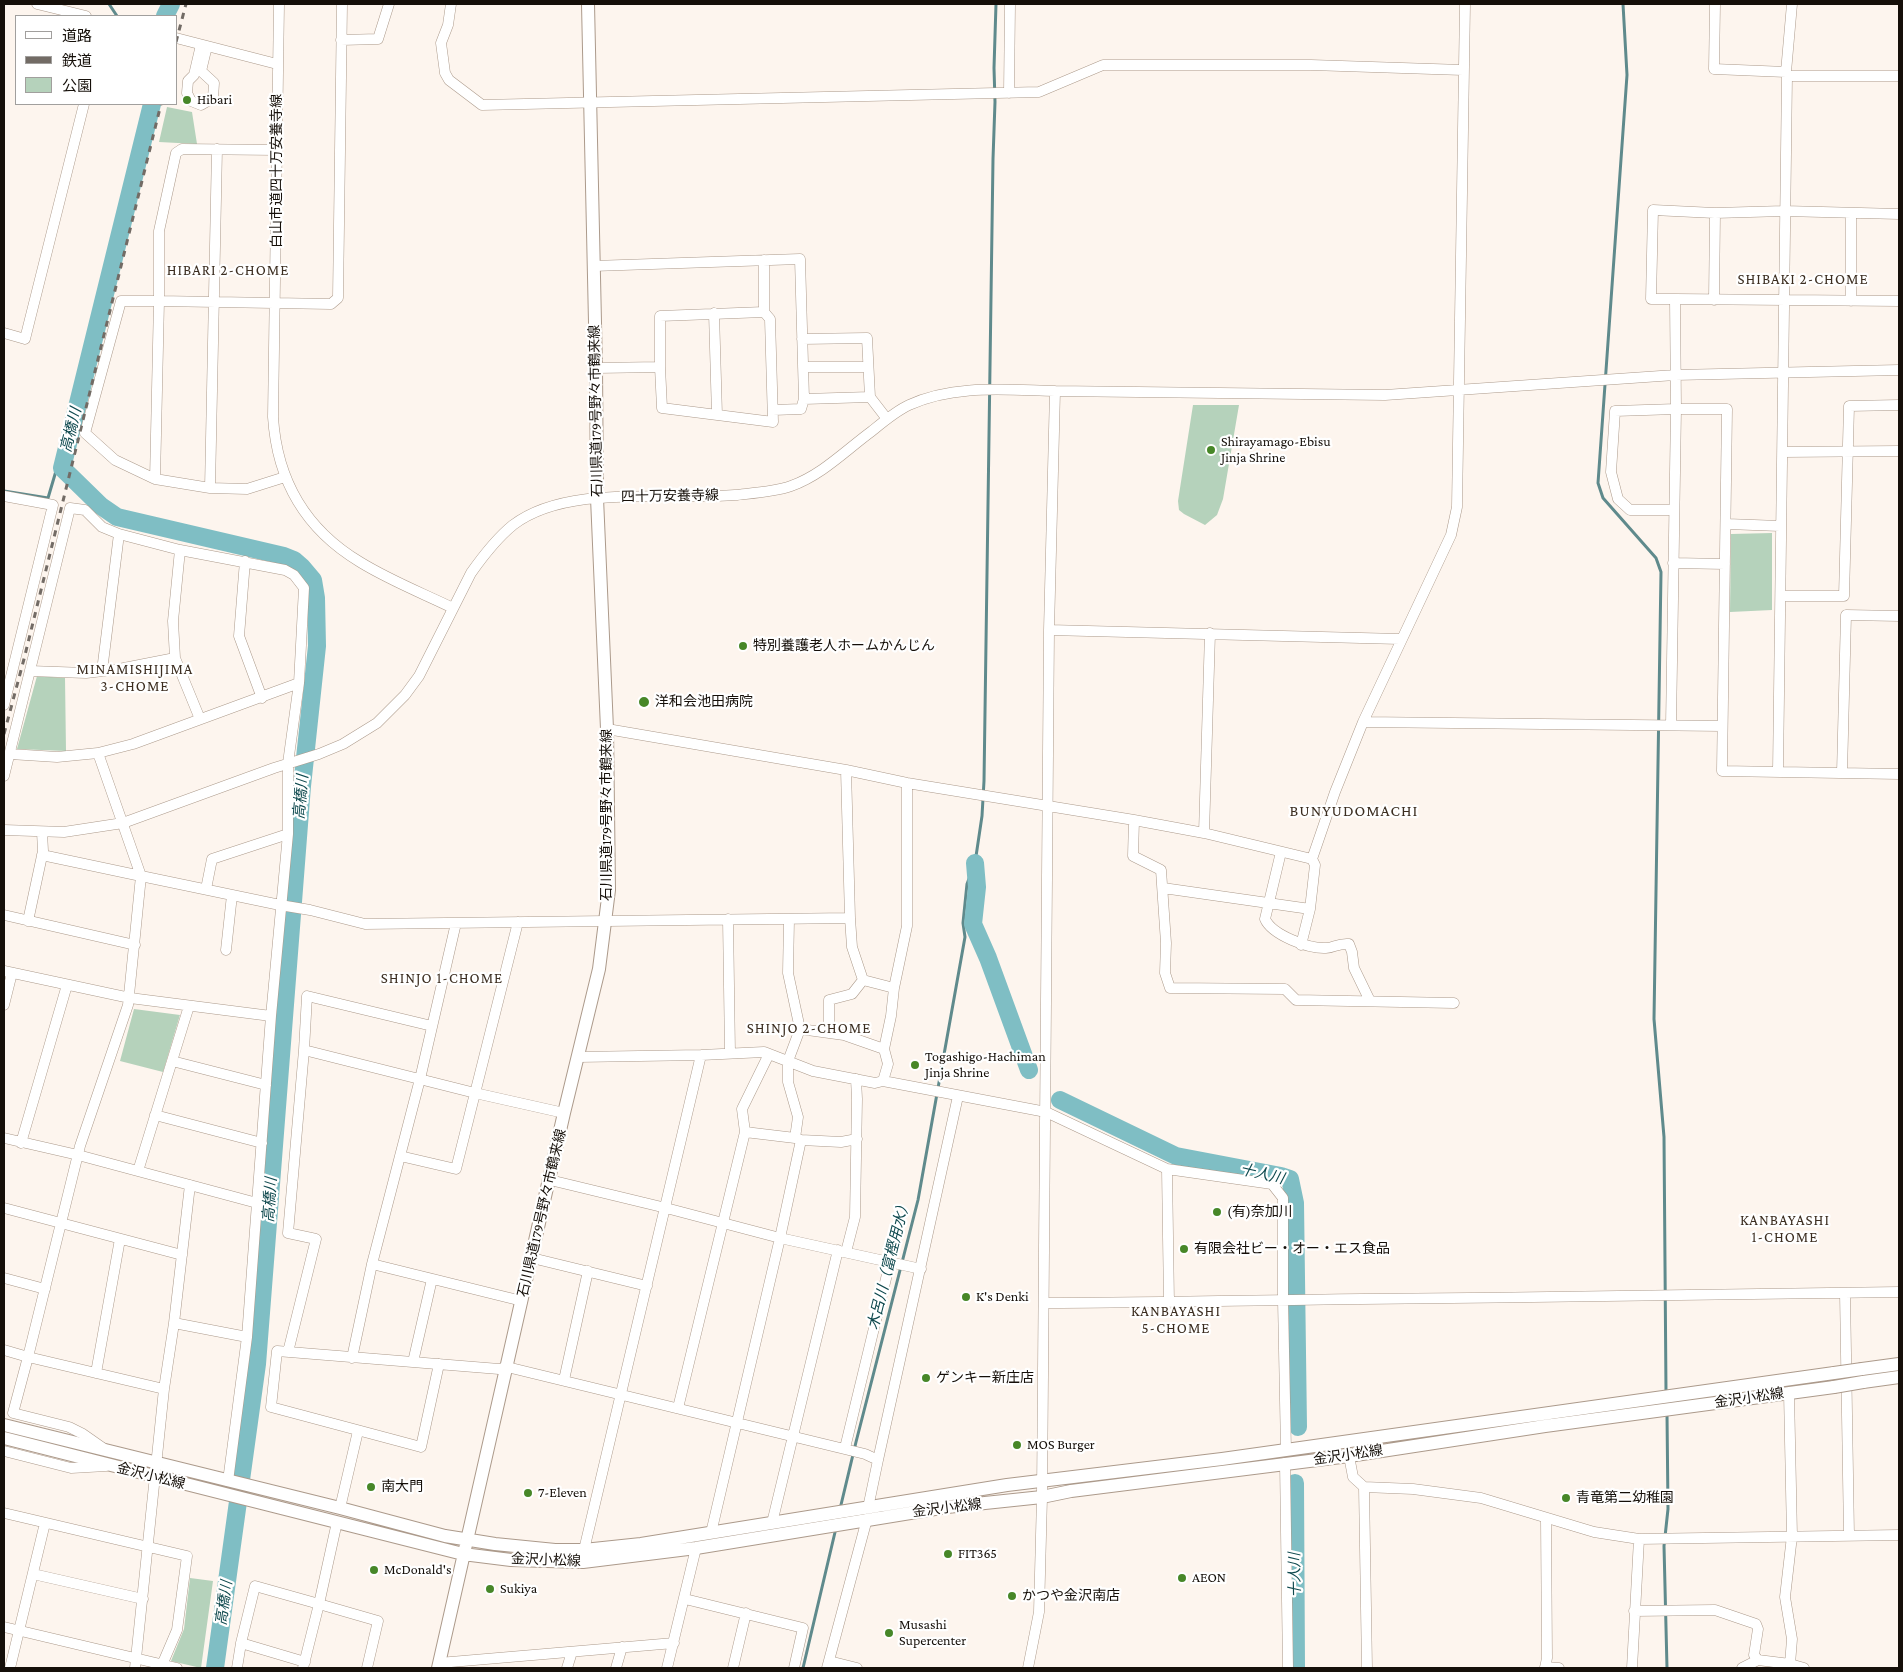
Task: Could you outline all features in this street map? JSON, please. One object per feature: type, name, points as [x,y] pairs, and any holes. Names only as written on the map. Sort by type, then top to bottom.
[{"type":"main road","name":"石川県道179号野々市鶴来線","points":[[438,1666],[564,1113],[599,968],[609,890],[607,729],[597,498],[588,4]]},
{"type":"main road","name":"金沢小松線","points":[[867,1513],[1042,1497],[1072,1491],[1349,1456],[1668,1403],[1834,1373],[1899,1364]]},
{"type":"main road","name":"金沢小松線","points":[[4,1438],[463,1554],[511,1560],[583,1562],[696,1548],[840,1518],[1041,1481],[1668,1403],[1789,1393],[1899,1377]]},
{"type":"main road","name":"金沢小松線","points":[[4,1425],[340,1508],[445,1536],[555,1550],[584,1550],[641,1544],[772,1523],[840,1518]]},
{"type":"street","points":[[36,4],[82,15]]},
{"type":"street","name":"白山市道四十万安養寺線","points":[[279,4],[274,424],[279,461],[285,477],[306,514],[326,537],[361,563],[453,608]]},
{"type":"street","points":[[285,477],[247,489],[210,488],[155,479],[115,460],[85,433],[121,301],[331,304],[338,298],[342,4]]},
{"type":"street","points":[[341,40],[378,40],[389,4]]},
{"type":"street","points":[[451,4],[448,25],[440,43],[445,73],[450,80],[482,106],[1039,92],[1103,64],[1463,70]]},
{"type":"street","points":[[1005,93],[1010,4]]},
{"type":"street","points":[[1301,945],[1310,909],[1315,865],[1312,859],[1335,792],[1363,722],[1450,534],[1457,507],[1465,4]]},
{"type":"street","points":[[1715,4],[1714,68],[1786,74],[1899,76]]},
{"type":"street","points":[[1778,771],[1786,74],[1792,4]]},
{"type":"street","points":[[178,39],[277,64]]},
{"type":"street","points":[[204,46],[201,71],[214,83],[213,98],[201,105],[191,101],[187,93],[188,81],[194,74],[204,46]]},
{"type":"street","points":[[4,333],[26,339],[84,105]]},
{"type":"street","points":[[155,479],[159,231],[176,153],[182,149],[277,150]]},
{"type":"street","points":[[210,488],[217,149]]},
{"type":"street","points":[[1899,214],[1652,210],[1651,299],[1899,302]]},
{"type":"street","points":[[1714,300],[1715,212]]},
{"type":"street","points":[[1851,213],[1851,301]]},
{"type":"street","points":[[594,266],[800,259],[804,399],[801,409],[773,410]]},
{"type":"street","points":[[764,260],[764,312],[770,319],[773,422],[662,408],[660,316],[764,312]]},
{"type":"street","points":[[1669,725],[1676,409],[1675,299]]},
{"type":"street","points":[[714,313],[717,415]]},
{"type":"street","points":[[802,339],[867,338],[870,397],[887,419]]},
{"type":"street","points":[[596,368],[660,367]]},
{"type":"street","points":[[803,367],[867,367]]},
{"type":"street","name":"四十万安養寺線","points":[[4,830],[64,832],[123,823],[344,744],[369,730],[405,695],[419,676],[471,573],[481,559],[514,524],[538,510],[568,501],[597,498],[725,496],[759,493],[791,486],[816,474],[908,405],[937,395],[998,390],[1385,395],[1675,375],[1899,370]]},
{"type":"street","points":[[1028,1668],[1039,1612],[1042,1497],[1049,630],[1055,391]]},
{"type":"street","points":[[804,399],[870,397]]},
{"type":"street","points":[[1781,596],[1844,596],[1850,406],[1899,405]]},
{"type":"street","points":[[1673,510],[1630,510],[1618,499],[1611,472],[1615,411],[1727,409],[1727,524],[1722,771],[1899,774]]},
{"type":"street","points":[[1783,452],[1899,451]]},
{"type":"street","points":[[4,496],[53,504],[8,666],[4,705]]},
{"type":"street","points":[[4,776],[70,508],[85,510],[102,527],[119,534],[180,550],[286,570],[294,575],[304,588],[299,684],[288,763],[288,834],[283,906],[271,1016],[247,1337],[230,1481]]},
{"type":"street","points":[[1727,524],[1780,526]]},
{"type":"street","points":[[102,671],[119,534]]},
{"type":"street","points":[[180,550],[172,621],[175,658],[200,719]]},
{"type":"street","points":[[245,561],[239,636],[262,698]]},
{"type":"street","points":[[1673,563],[1725,564]]},
{"type":"street","points":[[1842,772],[1846,616],[1899,616]]},
{"type":"street","points":[[1049,630],[1400,639]]},
{"type":"street","points":[[1204,833],[1210,633]]},
{"type":"street","points":[[30,671],[86,673],[175,658]]},
{"type":"street","points":[[10,754],[56,757],[98,753],[133,744],[299,684]]},
{"type":"street","points":[[1363,722],[1722,726]]},
{"type":"street","points":[[607,729],[846,770],[907,783],[1134,820],[1204,833],[1312,859]]},
{"type":"street","points":[[98,753],[141,876],[130,998],[78,1156],[28,1357],[8,1412],[69,1427],[83,1434],[108,1452]]},
{"type":"street","points":[[846,770],[852,947],[863,980]]},
{"type":"street","points":[[883,1081],[888,1064],[884,1049],[892,1016],[894,988],[907,926],[907,783]]},
{"type":"street","points":[[1134,820],[1134,856],[1162,870],[1166,943],[1164,973],[1170,988],[1284,989],[1296,1000],[1454,1003]]},
{"type":"street","points":[[28,920],[42,856],[42,832]]},
{"type":"street","points":[[206,889],[212,859],[288,834]]},
{"type":"street","points":[[1281,852],[1268,902],[1265,919],[1268,925],[1301,945],[1328,948],[1338,943],[1348,944],[1352,952],[1354,968],[1370,1002]]},
{"type":"street","points":[[42,856],[310,910],[365,924],[850,918]]},
{"type":"street","points":[[1163,888],[1310,909]]},
{"type":"street","points":[[226,950],[232,895]]},
{"type":"street","points":[[4,915],[135,945]]},
{"type":"street","points":[[728,919],[730,1053]]},
{"type":"street","points":[[710,1533],[780,1238],[798,1139],[798,1117],[788,1082],[788,1061],[800,1029],[788,973],[789,920]]},
{"type":"street","points":[[400,1156],[456,1169],[518,922]]},
{"type":"street","points":[[352,1358],[372,1264],[420,1079],[456,923]]},
{"type":"street","points":[[4,1005],[8,972],[130,998],[271,1016]]},
{"type":"street","points":[[863,980],[894,988]]},
{"type":"street","points":[[829,1033],[829,1000],[852,994],[863,980]]},
{"type":"street","points":[[21,1142],[67,985]]},
{"type":"street","points":[[288,1352],[316,1239],[288,1233],[308,996],[432,1026]]},
{"type":"street","points":[[138,1172],[190,1006]]},
{"type":"street","points":[[800,1029],[844,1035],[884,1049]]},
{"type":"street","points":[[304,1050],[475,1093],[564,1113]]},
{"type":"street","points":[[578,1057],[764,1052],[813,1071],[875,1083],[883,1081],[1046,1112],[1167,1169],[1272,1184],[1283,1198],[1287,1299],[1286,1450]]},
{"type":"street","points":[[678,1408],[745,1132],[742,1109],[769,1054]]},
{"type":"street","points":[[584,1550],[702,1055]]},
{"type":"street","points":[[172,1061],[266,1085]]},
{"type":"street","points":[[772,1523],[792,1436],[842,1251],[855,1217],[856,1079]]},
{"type":"street","points":[[857,1668],[828,1665],[867,1513],[958,1096]]},
{"type":"street","points":[[155,1115],[262,1143]]},
{"type":"street","points":[[745,1132],[840,1142],[857,1139]]},
{"type":"street","points":[[4,1138],[257,1202]]},
{"type":"street","points":[[1167,1169],[1169,1303]]},
{"type":"street","points":[[550,1180],[780,1238],[921,1269]]},
{"type":"street","points":[[135,1663],[164,1389],[174,1323],[190,1185]]},
{"type":"street","points":[[4,1208],[182,1255]]},
{"type":"street","points":[[96,1373],[120,1239]]},
{"type":"street","points":[[532,1258],[647,1286]]},
{"type":"street","points":[[848,1449],[893,1263]]},
{"type":"street","points":[[372,1264],[522,1301]]},
{"type":"street","points":[[564,1380],[588,1272]]},
{"type":"street","points":[[4,1278],[45,1289]]},
{"type":"street","points":[[413,1362],[432,1279]]},
{"type":"street","points":[[1044,1303],[1169,1303],[1287,1299],[1899,1292]]},
{"type":"street","points":[[1845,1293],[1849,1536]]},
{"type":"street","points":[[174,1323],[247,1337]]},
{"type":"street","points":[[4,1350],[164,1389]]},
{"type":"street","points":[[439,1364],[421,1447],[271,1407],[277,1351],[352,1358],[413,1362],[439,1364],[499,1369],[507,1367],[848,1449],[878,1460]]},
{"type":"street","points":[[1789,1393],[1792,1536],[1785,1597],[1792,1639],[1790,1664]]},
{"type":"street","points":[[340,1508],[358,1431]]},
{"type":"street","points":[[4,1452],[70,1468],[111,1466]]},
{"type":"street","points":[[1349,1456],[1354,1477],[1364,1487],[1413,1489],[1481,1498],[1594,1532],[1639,1539],[1899,1535]]},
{"type":"street","points":[[1285,1463],[1288,1668]]},
{"type":"street","points":[[1364,1487],[1366,1668]]},
{"type":"street","points":[[4,1513],[187,1556],[177,1630],[162,1665]]},
{"type":"street","points":[[1546,1519],[1547,1658],[1545,1667],[1559,1668]]},
{"type":"street","points":[[241,1643],[304,1665],[336,1522]]},
{"type":"street","points":[[10,1668],[45,1523]]},
{"type":"street","points":[[1632,1668],[1639,1539]]},
{"type":"street","points":[[667,1668],[696,1548]]},
{"type":"street","points":[[33,1574],[143,1599]]},
{"type":"street","points":[[237,1668],[255,1586],[378,1621],[367,1668]]},
{"type":"street","points":[[684,1599],[803,1628],[794,1668]]},
{"type":"street","points":[[1634,1611],[1715,1610],[1756,1624],[1758,1630],[1754,1655],[1758,1660]]},
{"type":"street","points":[[733,1668],[746,1613]]},
{"type":"street","points":[[4,1627],[135,1663],[177,1668]]},
{"type":"street","points":[[438,1666],[674,1643]]},
{"type":"street","points":[[616,1668],[622,1647]]},
{"type":"street","points":[[567,1668],[572,1652]]},
{"type":"street","points":[[1742,1668],[1758,1660],[1790,1664],[1804,1668]]},
{"type":"green space","points":[[167,107],[192,112],[197,144],[159,142]]},
{"type":"green space","points":[[1193,405],[1239,405],[1223,499],[1217,515],[1205,525],[1179,510],[1178,501]]},
{"type":"green space","points":[[1772,533],[1772,610],[1730,612],[1731,534]]},
{"type":"green space","points":[[37,676],[65,678],[66,751],[17,749]]},
{"type":"green space","points":[[134,1009],[180,1015],[163,1072],[120,1061]]},
{"type":"green space","points":[[190,1578],[213,1581],[201,1668],[171,1661],[184,1629]]},
{"type":"waterway","points":[[109,4],[116,15]]},
{"type":"waterway","name":"高橋川","points":[[166,15],[171,4]]},
{"type":"waterway","points":[[840,1509],[918,1200],[965,937],[963,923],[967,884],[975,863],[982,816],[996,4]]},
{"type":"waterway","points":[[1623,4],[1627,75],[1598,483],[1603,498],[1656,558],[1661,572],[1654,1019],[1664,1137],[1666,1392]]},
{"type":"waterway","name":"高橋川","points":[[152,105],[62,468],[101,506],[117,517],[284,556],[294,560],[313,580],[316,598],[317,646],[302,786],[257,1364],[215,1668]]},
{"type":"waterway","points":[[4,491],[48,498],[56,471],[62,468]]},
{"type":"waterway","name":"十人川","points":[[975,863],[977,887],[973,924],[988,958],[1029,1070]]},
{"type":"waterway","name":"十人川","points":[[1060,1100],[1176,1156],[1290,1179],[1295,1203],[1298,1427]]},
{"type":"waterway","points":[[1667,1414],[1668,1509],[1664,1546],[1667,1668]]},
{"type":"waterway","name":"十人川","points":[[1295,1483],[1296,1668]]},
{"type":"waterway","name":"木呂川（富樫用水）","points":[[803,1668],[836,1528]]},
{"type":"railway","points":[[178,34],[186,4]]},
{"type":"railway","points":[[4,734],[161,105]]},
{"type":"place","name":"Hibari","points":[[187,100]]},
{"type":"place","name":"Shirayamago-Ebisu Jinja Shrine","points":[[1211,450]]},
{"type":"place","name":"特別養護老人ホームかんじん","points":[[743,646]]},
{"type":"place","name":"洋和会池田病院","points":[[644,702]]},
{"type":"place","name":"Togashigo-Hachiman Jinja Shrine","points":[[915,1065]]},
{"type":"place","name":"(有)奈加川","points":[[1217,1212]]},
{"type":"place","name":"有限会社ビー・オー・エス食品","points":[[1184,1249]]},
{"type":"place","name":"K's Denki","points":[[966,1297]]},
{"type":"place","name":"ゲンキー新庄店","points":[[926,1378]]},
{"type":"place","name":"MOS Burger","points":[[1017,1445]]},
{"type":"place","name":"南大門","points":[[371,1487]]},
{"type":"place","name":"7-Eleven","points":[[528,1493]]},
{"type":"place","name":"青竜第二幼稚園","points":[[1566,1498]]},
{"type":"place","name":"FIT365","points":[[948,1554]]},
{"type":"place","name":"McDonald's","points":[[374,1570]]},
{"type":"place","name":"AEON","points":[[1182,1578]]},
{"type":"place","name":"Sukiya","points":[[490,1589]]},
{"type":"place","name":"かつや金沢南店","points":[[1012,1596]]},
{"type":"place","name":"Musashi Supercenter","points":[[889,1633]]},
{"type":"district","name":"HIBARI 2-CHOME","points":[[228,270]]},
{"type":"district","name":"SHIBAKI 2-CHOME","points":[[1803,279]]},
{"type":"district","name":"MINAMISHIJIMA 3-CHOME","points":[[135,678]]},
{"type":"district","name":"BUNYUDOMACHI","points":[[1354,811]]},
{"type":"district","name":"SHINJO 1-CHOME","points":[[442,978]]},
{"type":"district","name":"SHINJO 2-CHOME","points":[[809,1028]]},
{"type":"district","name":"KANBAYASHI 1-CHOME","points":[[1785,1228]]},
{"type":"district","name":"KANBAYASHI 5-CHOME","points":[[1176,1320]]}]
